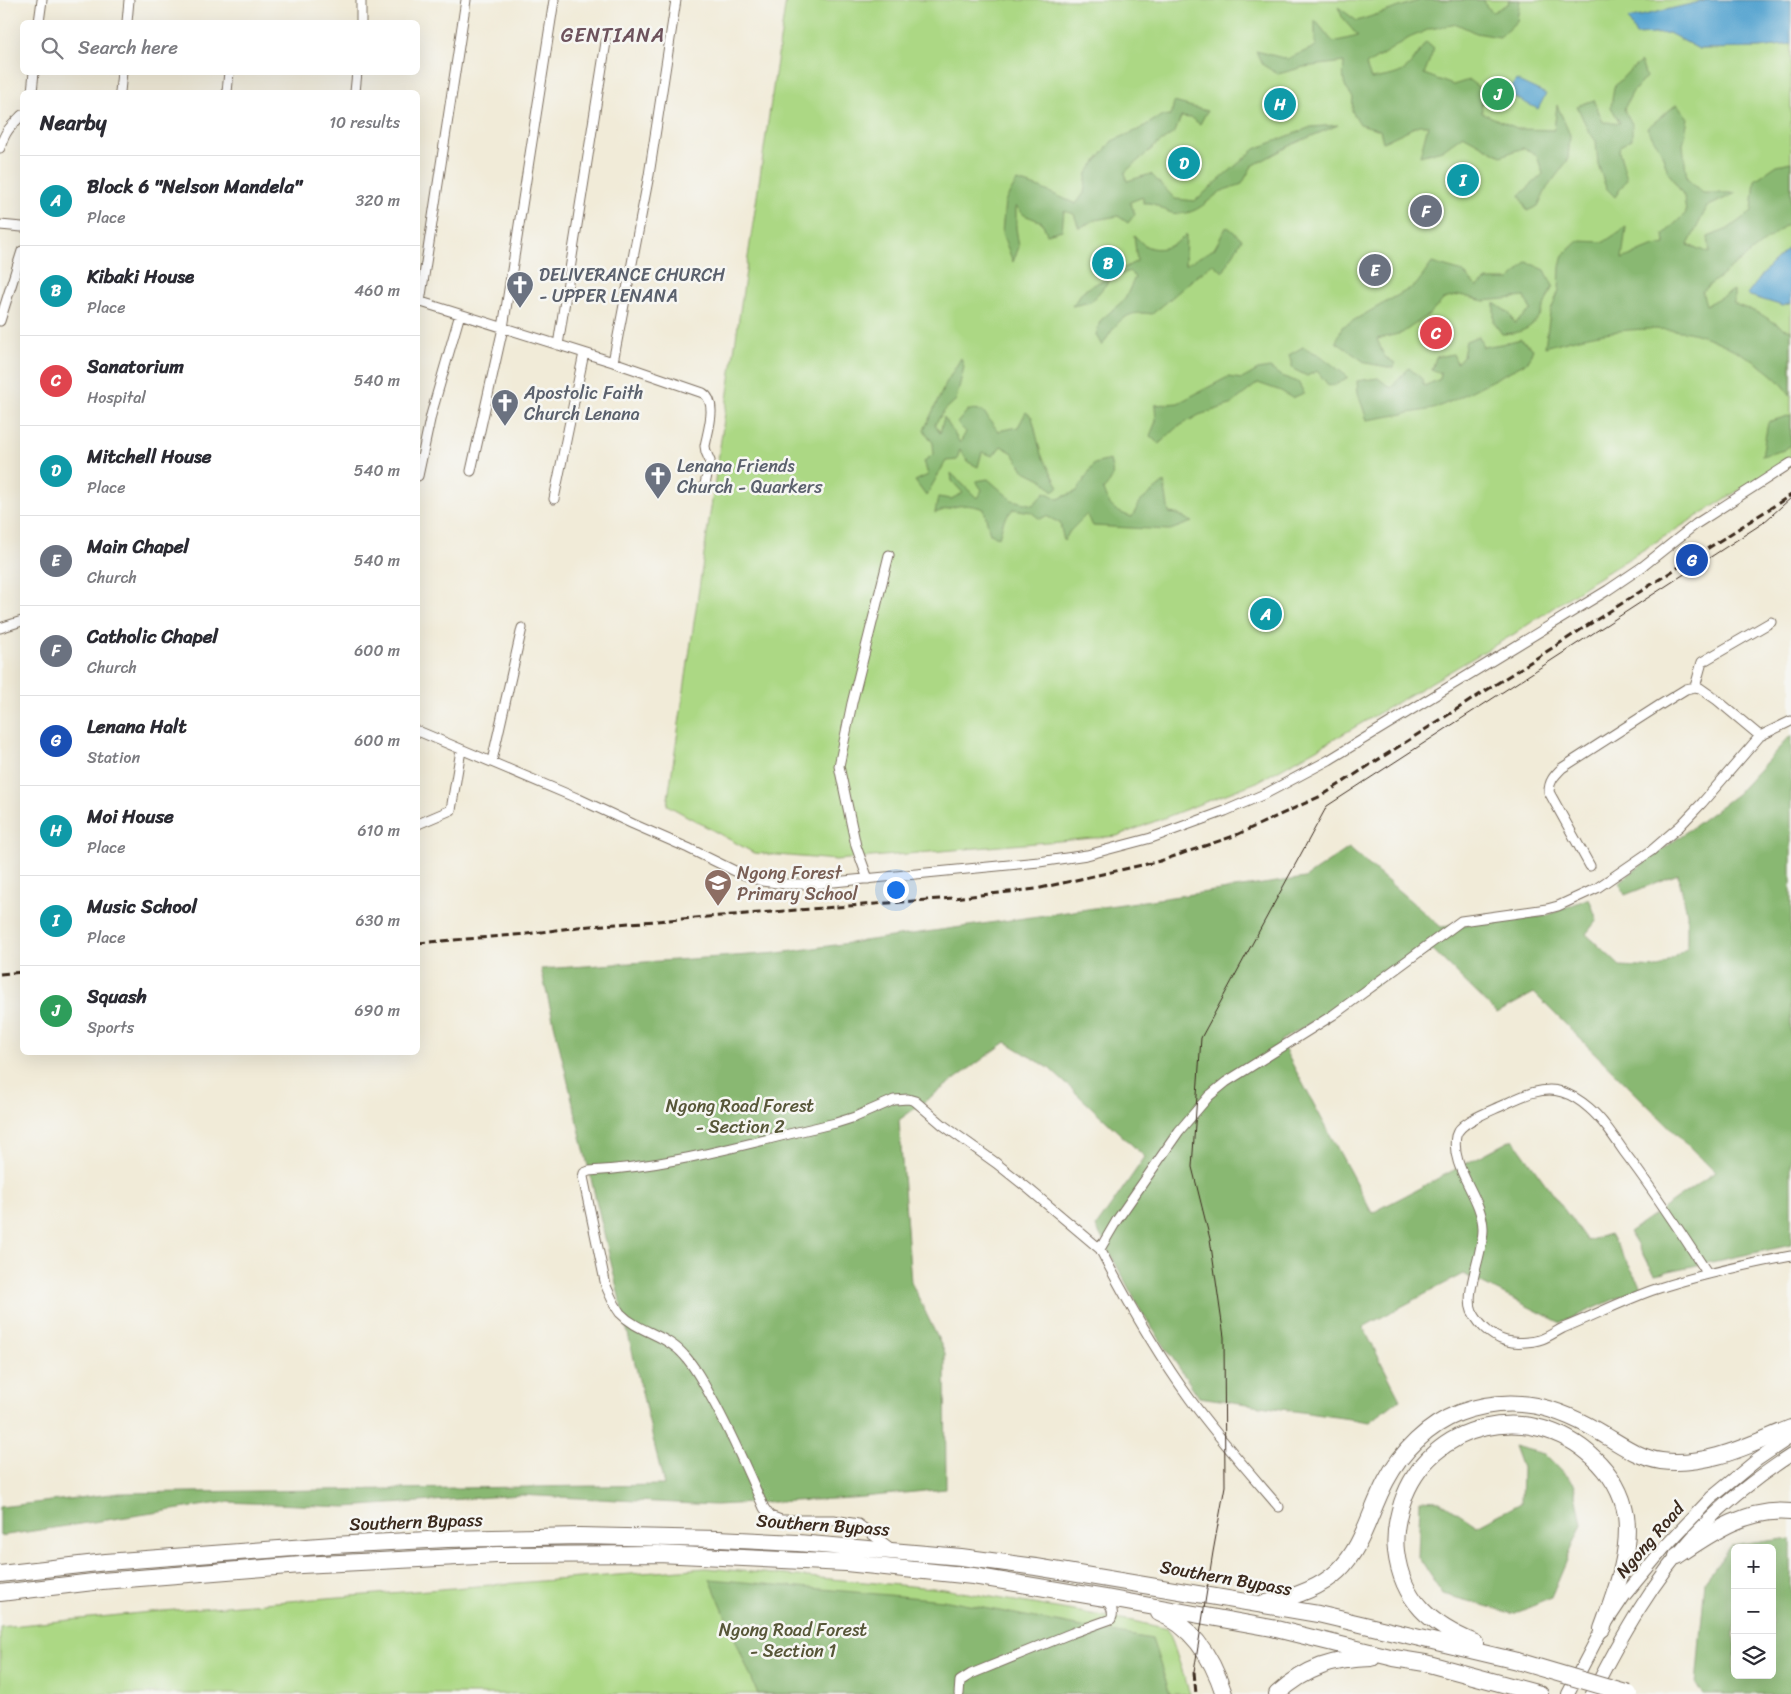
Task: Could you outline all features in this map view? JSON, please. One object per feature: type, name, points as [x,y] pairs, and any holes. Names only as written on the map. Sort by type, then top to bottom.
[{"type":"highway","points":[[1259,1604],[1282,1599],[1318,1586],[1338,1571],[1362,1537],[1386,1480],[1402,1458],[1418,1438],[1437,1424],[1466,1411],[1503,1403],[1526,1403],[1544,1407],[1577,1419],[1632,1452],[1658,1461],[1680,1463],[1700,1461],[1726,1454],[1791,1428]]},
{"type":"highway","points":[[1518,1661],[1453,1634],[1428,1617],[1408,1592],[1401,1576],[1394,1540],[1399,1513],[1413,1479],[1424,1463],[1454,1439],[1485,1426],[1515,1424],[1552,1431],[1584,1449],[1601,1464],[1613,1480],[1626,1515],[1626,1542],[1619,1580],[1602,1629]]},
{"type":"highway","points":[[1677,1556],[1722,1527],[1738,1520],[1771,1512],[1791,1512]]},
{"type":"highway","name":"Southern Bypass","points":[[0,1574],[106,1562],[333,1545],[447,1539],[579,1536],[718,1539],[894,1550],[1036,1566],[1339,1619],[1518,1661],[1629,1694]]},
{"type":"highway","name":"Southern Bypass","points":[[0,1593],[102,1581],[311,1564],[497,1555],[658,1554],[793,1560],[973,1576],[1139,1604],[1272,1628],[1394,1658],[1425,1663],[1509,1684],[1540,1694]]},
{"type":"highway","points":[[1139,1604],[1171,1618],[1185,1629],[1208,1657],[1217,1673],[1224,1694]]},
{"type":"highway","points":[[1277,1694],[1298,1676],[1322,1665],[1355,1659],[1394,1658]]},
{"type":"main road","name":"Ngong Road","points":[[1568,1694],[1602,1629],[1624,1596],[1663,1549],[1698,1511],[1757,1460],[1791,1437]]},
{"type":"main road","name":"Ngong Road","points":[[1592,1694],[1621,1637],[1657,1582],[1677,1556],[1698,1531],[1721,1509],[1750,1484],[1791,1455]]},
{"type":"street","points":[[39,20],[42,0]]},
{"type":"street","points":[[127,20],[129,0]]},
{"type":"street","points":[[361,0],[361,20]]},
{"type":"street","points":[[420,295],[466,0]]},
{"type":"street","points":[[471,471],[503,328],[554,0]]},
{"type":"street","points":[[613,362],[649,175],[676,0]]},
{"type":"street","points":[[558,345],[606,42]]},
{"type":"street","points":[[32,90],[34,75]]},
{"type":"street","points":[[120,90],[122,75]]},
{"type":"street","points":[[227,90],[230,75]]},
{"type":"street","points":[[355,90],[357,75]]},
{"type":"street","points":[[0,148],[4,134],[20,117]]},
{"type":"street","points":[[0,225],[20,227]]},
{"type":"street","points":[[0,321],[20,257]]},
{"type":"street","points":[[420,301],[613,362],[708,396],[711,403],[706,446],[710,462],[704,490]]},
{"type":"street","points":[[420,467],[431,415],[460,314]]},
{"type":"street","points":[[554,499],[584,353]]},
{"type":"street","points":[[420,732],[460,750],[492,761],[688,848],[737,872],[762,881],[785,884],[813,884],[1039,862],[1087,855],[1151,838],[1179,828],[1267,793],[1329,760],[1608,590],[1642,567],[1696,524],[1791,462]]},
{"type":"street","points":[[868,879],[856,846],[839,766],[852,703],[889,555]]},
{"type":"street","points":[[0,628],[20,622]]},
{"type":"street","points":[[1694,687],[1702,662],[1772,622]]},
{"type":"street","points":[[492,761],[522,628]]},
{"type":"street","points":[[1590,866],[1549,792],[1549,784],[1554,775],[1562,768],[1686,689],[1694,687],[1700,688],[1717,700],[1760,736]]},
{"type":"street","points":[[1100,1249],[1117,1220],[1179,1131],[1209,1096],[1226,1082],[1333,1015],[1461,921],[1547,909],[1597,888],[1651,851],[1680,826],[1760,736],[1791,722]]},
{"type":"street","points":[[420,823],[451,810],[460,750]]},
{"type":"street","points":[[1708,1274],[1630,1158],[1600,1119],[1578,1099],[1560,1091],[1541,1091],[1519,1097],[1468,1122],[1458,1129],[1456,1136],[1460,1165],[1480,1209],[1484,1229],[1481,1255],[1471,1290],[1472,1310],[1489,1334],[1512,1342],[1539,1340],[1651,1291],[1708,1274],[1791,1256]]},
{"type":"street","points":[[894,1550],[858,1524],[834,1520],[781,1520],[770,1516],[764,1508],[725,1421],[697,1372],[683,1353],[659,1336],[638,1327],[620,1313],[613,1302],[606,1286],[583,1177],[584,1173],[640,1167],[694,1157],[836,1123],[856,1117],[894,1100],[908,1099],[915,1101],[957,1136],[996,1163],[1100,1249],[1150,1340],[1190,1400],[1279,1507]]},
{"type":"street","points":[[959,1694],[960,1681],[971,1674],[1111,1619],[1113,1614],[1112,1608],[1105,1598]]},
{"type":"green space","points":[[786,0],[1708,0],[1629,19],[1636,35],[1669,33],[1699,49],[1759,48],[1791,44],[1791,246],[1769,266],[1748,295],[1783,306],[1791,303],[1791,458],[1593,581],[1514,634],[1338,737],[1257,782],[1117,836],[836,860],[754,853],[667,805]]},
{"type":"green space","points":[[1421,0],[1484,0],[1486,6],[1493,12],[1509,3],[1508,0],[1520,0],[1517,21],[1500,37],[1476,33],[1457,24],[1430,29],[1409,38],[1366,65],[1371,79],[1399,73],[1410,65],[1426,42],[1434,49],[1424,74],[1453,85],[1469,80],[1481,89],[1482,113],[1519,129],[1554,130],[1557,105],[1570,135],[1568,160],[1547,188],[1538,206],[1527,211],[1520,195],[1543,174],[1537,156],[1523,148],[1501,156],[1463,135],[1442,150],[1420,156],[1428,125],[1419,125],[1383,142],[1380,130],[1360,124],[1352,111],[1353,97],[1344,81],[1344,62],[1304,67],[1278,74],[1263,65],[1256,51],[1287,59],[1317,46],[1315,42],[1315,20],[1333,42],[1358,36],[1343,19],[1338,7],[1357,21]]},
{"type":"green space","points":[[1641,62],[1646,77],[1632,93],[1624,109],[1632,124],[1632,139],[1620,146],[1619,151],[1627,179],[1615,197],[1606,188],[1598,164],[1596,141],[1589,132],[1577,106],[1594,100],[1603,122],[1620,123],[1611,107],[1614,87],[1629,71]]},
{"type":"green space","points":[[1174,102],[1207,111],[1200,124],[1191,118],[1181,117],[1175,132],[1155,146],[1125,172],[1127,181],[1151,174],[1175,199],[1195,201],[1255,149],[1311,127],[1338,125],[1293,144],[1252,166],[1242,184],[1225,189],[1191,212],[1179,214],[1169,212],[1153,204],[1143,203],[1143,197],[1130,202],[1135,214],[1128,223],[1118,216],[1095,220],[1079,228],[1074,214],[1064,211],[1062,230],[1047,234],[1042,222],[1024,215],[1016,206],[1016,228],[1019,247],[1013,262],[1002,233],[1005,201],[1017,181],[1040,188],[1076,204],[1084,193],[1087,173],[1112,141],[1138,130],[1161,116],[1171,115]]},
{"type":"green space","points":[[1677,104],[1688,118],[1683,145],[1687,179],[1703,193],[1736,193],[1707,207],[1688,245],[1710,253],[1708,237],[1728,229],[1752,211],[1755,180],[1777,165],[1791,162],[1791,221],[1702,291],[1706,305],[1734,290],[1734,304],[1759,313],[1783,328],[1791,330],[1791,396],[1777,379],[1755,362],[1716,341],[1689,332],[1664,329],[1629,330],[1578,338],[1545,347],[1550,313],[1559,290],[1560,267],[1563,255],[1578,241],[1604,242],[1626,227],[1622,259],[1654,246],[1665,244],[1664,234],[1686,213],[1684,196],[1668,172],[1661,151],[1647,128]]},
{"type":"green space","points":[[1227,226],[1242,239],[1223,272],[1213,264],[1152,314],[1142,313],[1127,316],[1116,325],[1102,346],[1096,335],[1100,321],[1125,299],[1135,277],[1129,271],[1109,281],[1091,302],[1072,306],[1083,291],[1137,261],[1134,235],[1144,245],[1157,249],[1168,247],[1178,242],[1186,234],[1185,265],[1214,249]]},
{"type":"green space","points":[[1527,262],[1545,270],[1553,286],[1536,320],[1524,330],[1502,334],[1494,323],[1494,303],[1509,313],[1515,323],[1531,310],[1524,297],[1484,301],[1460,295],[1444,299],[1431,313],[1402,333],[1377,339],[1384,356],[1395,363],[1393,368],[1366,363],[1336,342],[1342,327],[1416,285],[1432,263],[1463,272],[1477,287],[1487,280],[1510,280]]},
{"type":"green space","points":[[1479,336],[1483,347],[1521,339],[1533,349],[1528,362],[1433,409],[1367,420],[1358,393],[1357,381],[1378,378],[1391,388],[1409,368],[1422,379],[1424,386],[1440,379],[1441,373],[1432,370],[1436,357],[1453,354],[1457,363],[1463,356],[1466,341]]},
{"type":"green space","points":[[1303,347],[1321,356],[1348,377],[1337,384],[1329,386],[1317,371],[1307,376],[1293,369],[1289,355]]},
{"type":"green space","points":[[961,358],[964,367],[956,400],[944,411],[935,424],[940,433],[944,417],[960,443],[966,432],[957,423],[968,410],[983,411],[998,431],[1018,427],[1026,412],[1032,417],[1041,454],[1059,487],[1053,491],[1043,480],[1023,470],[1013,453],[1001,446],[993,456],[982,452],[978,467],[968,462],[960,449],[957,460],[946,461],[926,496],[915,481],[928,475],[924,461],[934,454],[933,443],[924,430],[946,383]]},
{"type":"green space","points":[[1270,368],[1281,376],[1298,382],[1304,393],[1292,398],[1281,391],[1258,383],[1230,405],[1199,415],[1176,428],[1159,444],[1150,436],[1156,421],[1155,405],[1178,403],[1228,377],[1242,379],[1258,370]]},
{"type":"green space","points":[[1791,415],[1791,445],[1784,450],[1762,456],[1768,422]]},
{"type":"green space","points":[[1110,460],[1112,476],[1103,490],[1113,508],[1132,517],[1140,502],[1164,482],[1169,513],[1177,514],[1192,522],[1170,530],[1093,526],[1087,514],[1070,531],[1064,541],[1060,523],[1046,516],[1040,519],[1031,512],[1013,509],[1004,520],[999,537],[990,534],[984,509],[965,505],[935,513],[938,497],[951,499],[963,493],[952,481],[951,473],[977,498],[982,490],[976,481],[988,479],[1012,500],[1033,505],[1045,492],[1058,499],[1077,491],[1094,464]]},
{"type":"green space","name":"Ngong Road Forest - Section 2","points":[[1791,735],[1791,1245],[1655,1274],[1629,1232],[1715,1172],[1534,993],[1497,1013],[1433,950],[1280,1041],[1372,1213],[1513,1139],[1587,1241],[1610,1234],[1642,1287],[1561,1323],[1463,1274],[1363,1327],[1400,1399],[1370,1422],[1199,1397],[1142,1313],[1096,1227],[1145,1157],[1049,1068],[1006,1042],[899,1120],[911,1282],[945,1353],[946,1489],[852,1498],[715,1505],[520,1495],[346,1507],[226,1502],[0,1536],[0,1507],[120,1493],[664,1485],[541,969],[779,953],[1305,878],[1349,848],[1441,927],[1546,916],[1589,898],[1597,920],[1586,934],[1620,966],[1658,968],[1687,948],[1687,913],[1678,874],[1625,895],[1619,882],[1737,794]]},
{"type":"green space","points":[[1514,1446],[1544,1454],[1574,1485],[1582,1524],[1551,1598],[1514,1614],[1443,1594],[1418,1557],[1420,1500],[1440,1501],[1477,1526],[1521,1503],[1522,1468]]},
{"type":"green space","points":[[1791,1538],[1791,1694],[1704,1694],[1696,1685],[1705,1581],[1731,1546],[1731,1679],[1776,1679],[1776,1544],[1746,1544]]},
{"type":"green space","points":[[706,1568],[944,1589],[1133,1621],[1168,1629],[1190,1694],[0,1694],[0,1627],[150,1612]]},
{"type":"green space","name":"Ngong Road Forest - Section 1","points":[[710,1579],[943,1600],[1152,1639],[1170,1694],[758,1694]]},
{"type":"water","points":[[1708,0],[1791,0],[1791,44],[1759,48],[1699,49],[1669,33],[1636,35],[1628,19]]},
{"type":"water","points":[[1516,80],[1546,94],[1538,109],[1508,94]]},
{"type":"water","points":[[1791,246],[1791,303],[1783,306],[1747,295],[1769,266]]},
{"type":"tram line","points":[[1194,1672],[1225,1486],[1224,1337],[1210,1239],[1192,1167],[1201,1038],[1327,806],[1763,523],[1791,498]]},
{"type":"railway","points":[[420,943],[527,934],[578,927],[953,898],[1036,889],[1160,861],[1234,836],[1323,795],[1791,495]]},
{"type":"railway","points":[[0,974],[20,972]]},
{"type":"railway","points":[[1194,1672],[1196,1694]]},
{"type":"place","name":"Squash","points":[[1498,94]]},
{"type":"place","name":"Moi House","points":[[1280,104]]},
{"type":"place","name":"Mitchell House","points":[[1184,163]]},
{"type":"place","name":"Music School","points":[[1463,180]]},
{"type":"place","name":"Catholic Chapel","points":[[1426,211]]},
{"type":"place","name":"Kibaki House","points":[[1108,263]]},
{"type":"place","name":"Main Chapel","points":[[1375,270]]},
{"type":"place","name":"DELIVERANCE CHURCH - UPPER LENANA","points":[[520,309]]},
{"type":"place","name":"Sanatorium","points":[[1436,333]]},
{"type":"place","name":"Apostolic Faith Church Lenana","points":[[505,427]]},
{"type":"place","name":"Lenana Friends Church - Quarkers","points":[[658,500]]},
{"type":"place","name":"Lenana Halt","points":[[1692,560]]},
{"type":"place","name":"Block 6 \"Nelson Mandela\"","points":[[1266,614]]},
{"type":"place","name":"Ngong Forest Primary School","points":[[718,907]]},
{"type":"district","name":"GENTIANA","points":[[613,35]]}]
